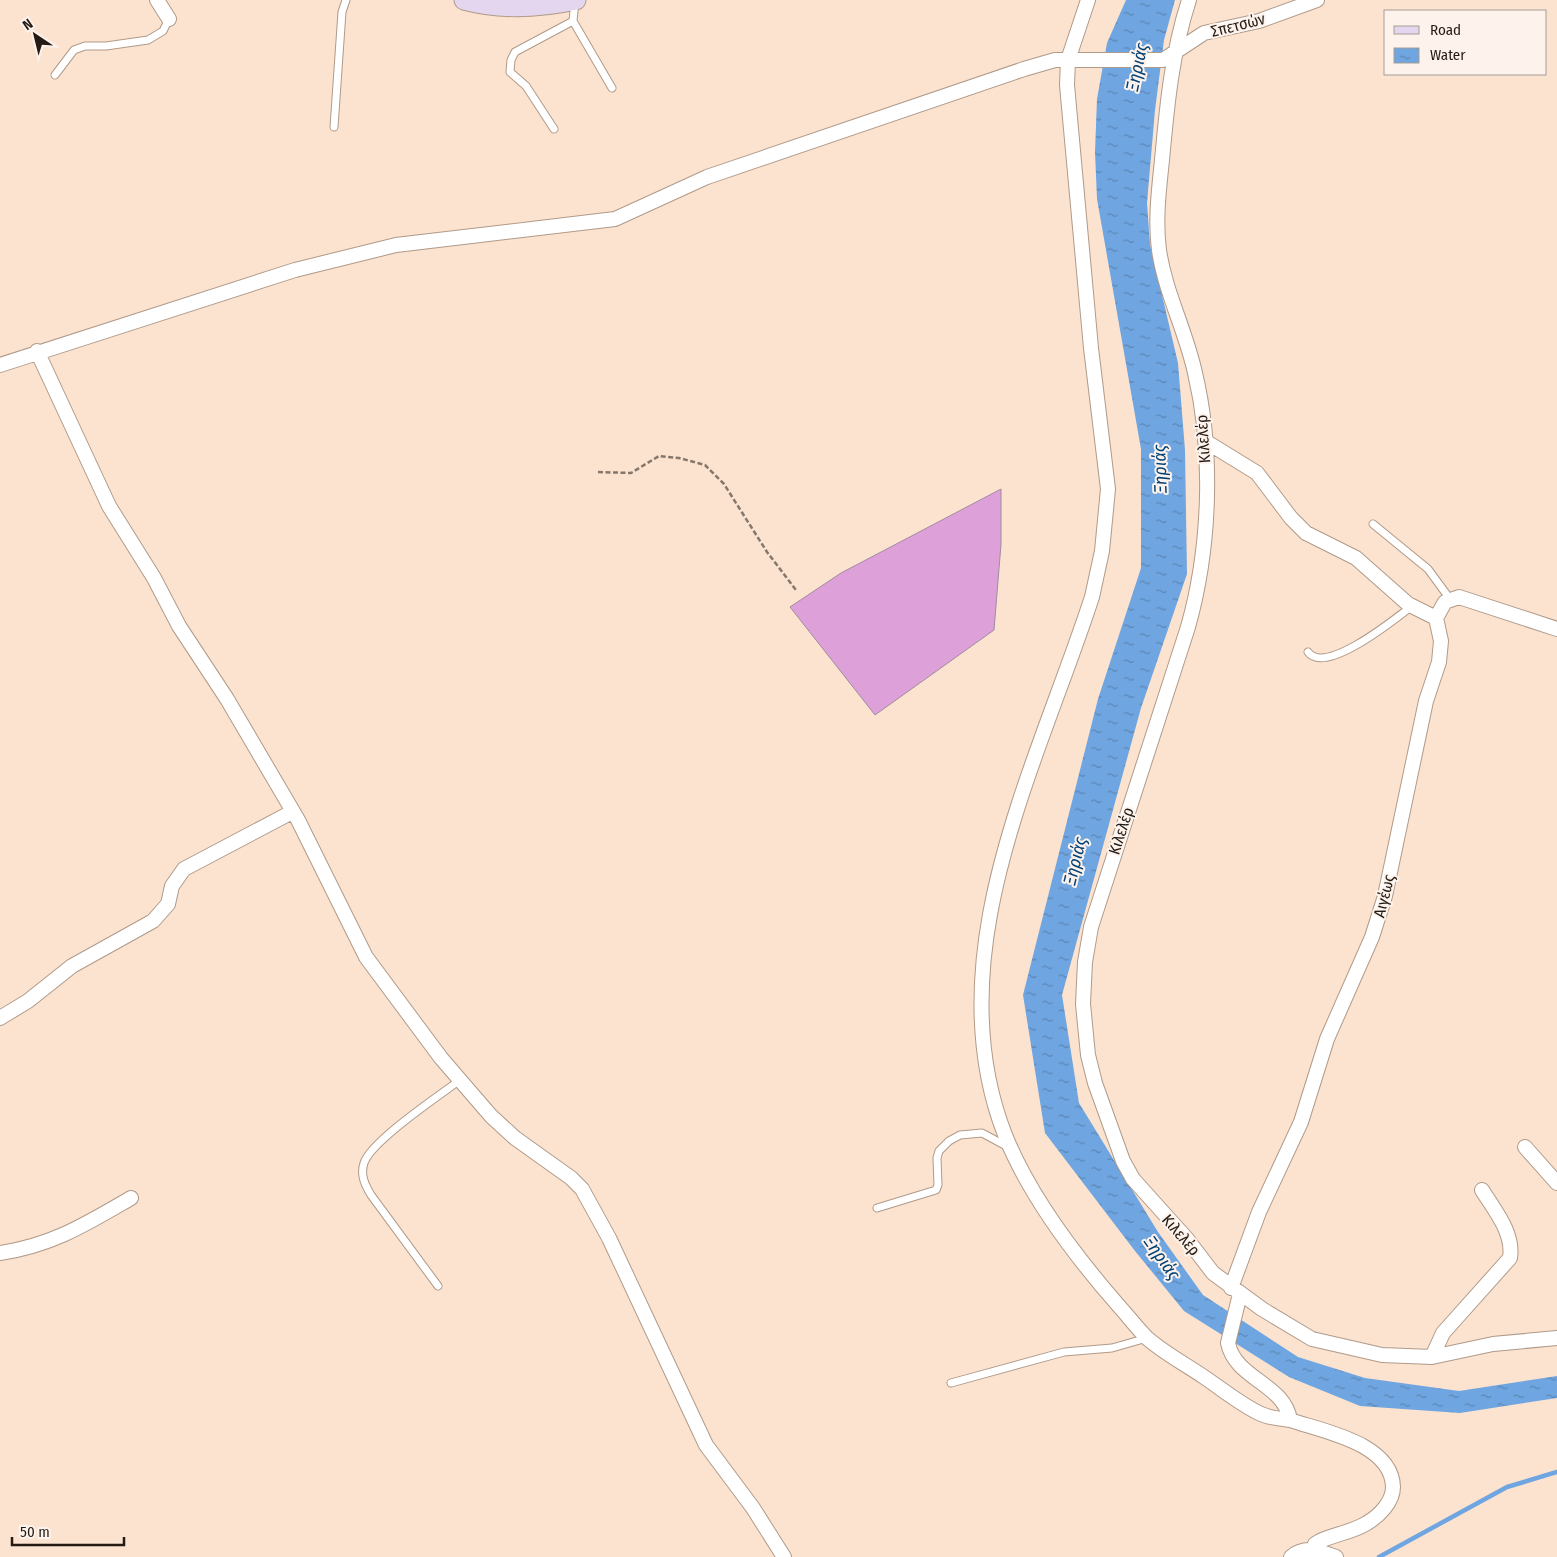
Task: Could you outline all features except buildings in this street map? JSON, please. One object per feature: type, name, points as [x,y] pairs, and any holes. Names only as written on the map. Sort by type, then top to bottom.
[{"type":"street","points":[[157,0],[169,19]]},
{"type":"street","points":[[464,0],[509,7],[544,6],[576,0]]},
{"type":"street","points":[[1088,0],[1068,60],[1068,93],[1082,268],[1108,489],[1102,551],[1092,597],[1020,802],[1004,853],[990,914],[984,965],[982,1020],[990,1084],[1011,1149],[1050,1215],[1090,1272],[1143,1340],[1261,1414],[1290,1420],[1349,1439],[1373,1452],[1388,1467],[1393,1485],[1391,1498],[1379,1514],[1360,1526],[1320,1541],[1315,1544],[1313,1550]]},
{"type":"street","name":"Κιλελέρ","points":[[1190,0],[1170,56],[1160,185],[1159,248],[1165,277],[1195,372],[1205,440],[1204,547],[1196,598],[1094,917],[1087,948],[1083,1004],[1090,1069],[1123,1161],[1133,1179],[1157,1208],[1187,1239],[1213,1273],[1236,1291],[1312,1339],[1382,1356],[1432,1357],[1493,1344],[1557,1338]]},
{"type":"street","name":"Σπετσών","points":[[1170,56],[1204,33],[1259,21],[1317,0]]},
{"type":"street","points":[[0,365],[37,351],[295,270],[396,245],[615,219],[707,177],[1055,60],[1170,56]]},
{"type":"street","points":[[37,351],[109,506],[154,578],[179,626],[226,698],[318,857],[366,957],[403,1008],[460,1080],[500,1125],[571,1178],[582,1189],[609,1238],[706,1445],[753,1508],[784,1557]]},
{"type":"street","points":[[1205,440],[1257,473],[1291,518],[1306,532],[1356,558],[1413,606],[1436,618],[1440,608],[1450,599],[1459,597],[1557,629]]},
{"type":"street","name":"Αιγέως","points":[[1290,1420],[1288,1409],[1282,1401],[1243,1368],[1230,1350],[1228,1343],[1236,1291],[1263,1203],[1301,1122],[1327,1039],[1378,920],[1385,896],[1426,701],[1439,662],[1441,641],[1436,618]]},
{"type":"street","points":[[0,1018],[28,1001],[72,966],[153,921],[168,904],[178,876],[190,864],[292,812]]},
{"type":"street","points":[[1525,1147],[1557,1183]]},
{"type":"street","points":[[1432,1357],[1443,1333],[1510,1258],[1512,1246],[1508,1234],[1482,1190]]},
{"type":"street","points":[[0,1254],[26,1249],[69,1234],[131,1198]]},
{"type":"street","points":[[1291,1557],[1299,1551],[1313,1550],[1336,1557]]},
{"type":"lane","points":[[334,127],[342,12],[346,0]]},
{"type":"lane","points":[[576,0],[573,21],[612,88]]},
{"type":"lane","points":[[55,75],[74,50],[86,46],[106,46],[148,40],[163,31],[169,19]]},
{"type":"lane","points":[[554,129],[526,86],[510,72],[511,60],[515,52],[573,21]]},
{"type":"lane","points":[[1373,524],[1428,569],[1450,599]]},
{"type":"lane","points":[[1308,652],[1312,658],[1318,660],[1326,659],[1349,650],[1413,606]]},
{"type":"lane","points":[[438,1286],[371,1196],[363,1181],[362,1170],[364,1161],[376,1147],[421,1109],[460,1080]]},
{"type":"lane","points":[[877,1208],[936,1190],[940,1151],[949,1141],[960,1135],[982,1134],[1011,1149]]},
{"type":"lane","points":[[951,1383],[1064,1352],[1097,1350],[1143,1340]]},
{"type":"path","points":[[598,472],[631,472],[659,456],[678,458],[705,465],[724,484],[767,552],[796,590]]},
{"type":"water","name":"Ξηριάς","points":[[1126,0],[1175,0],[1164,40],[1155,110],[1147,203],[1150,244],[1178,363],[1185,450],[1187,574],[1141,708],[1062,995],[1079,1103],[1158,1232],[1203,1295],[1298,1357],[1365,1378],[1459,1391],[1557,1376],[1557,1398],[1460,1413],[1360,1406],[1289,1377],[1184,1311],[1135,1251],[1045,1133],[1023,995],[1098,699],[1141,568],[1141,449],[1097,199],[1095,152],[1097,99],[1107,43]]},
{"type":"waterway","points":[[1379,1557],[1507,1487],[1557,1472]]}]
